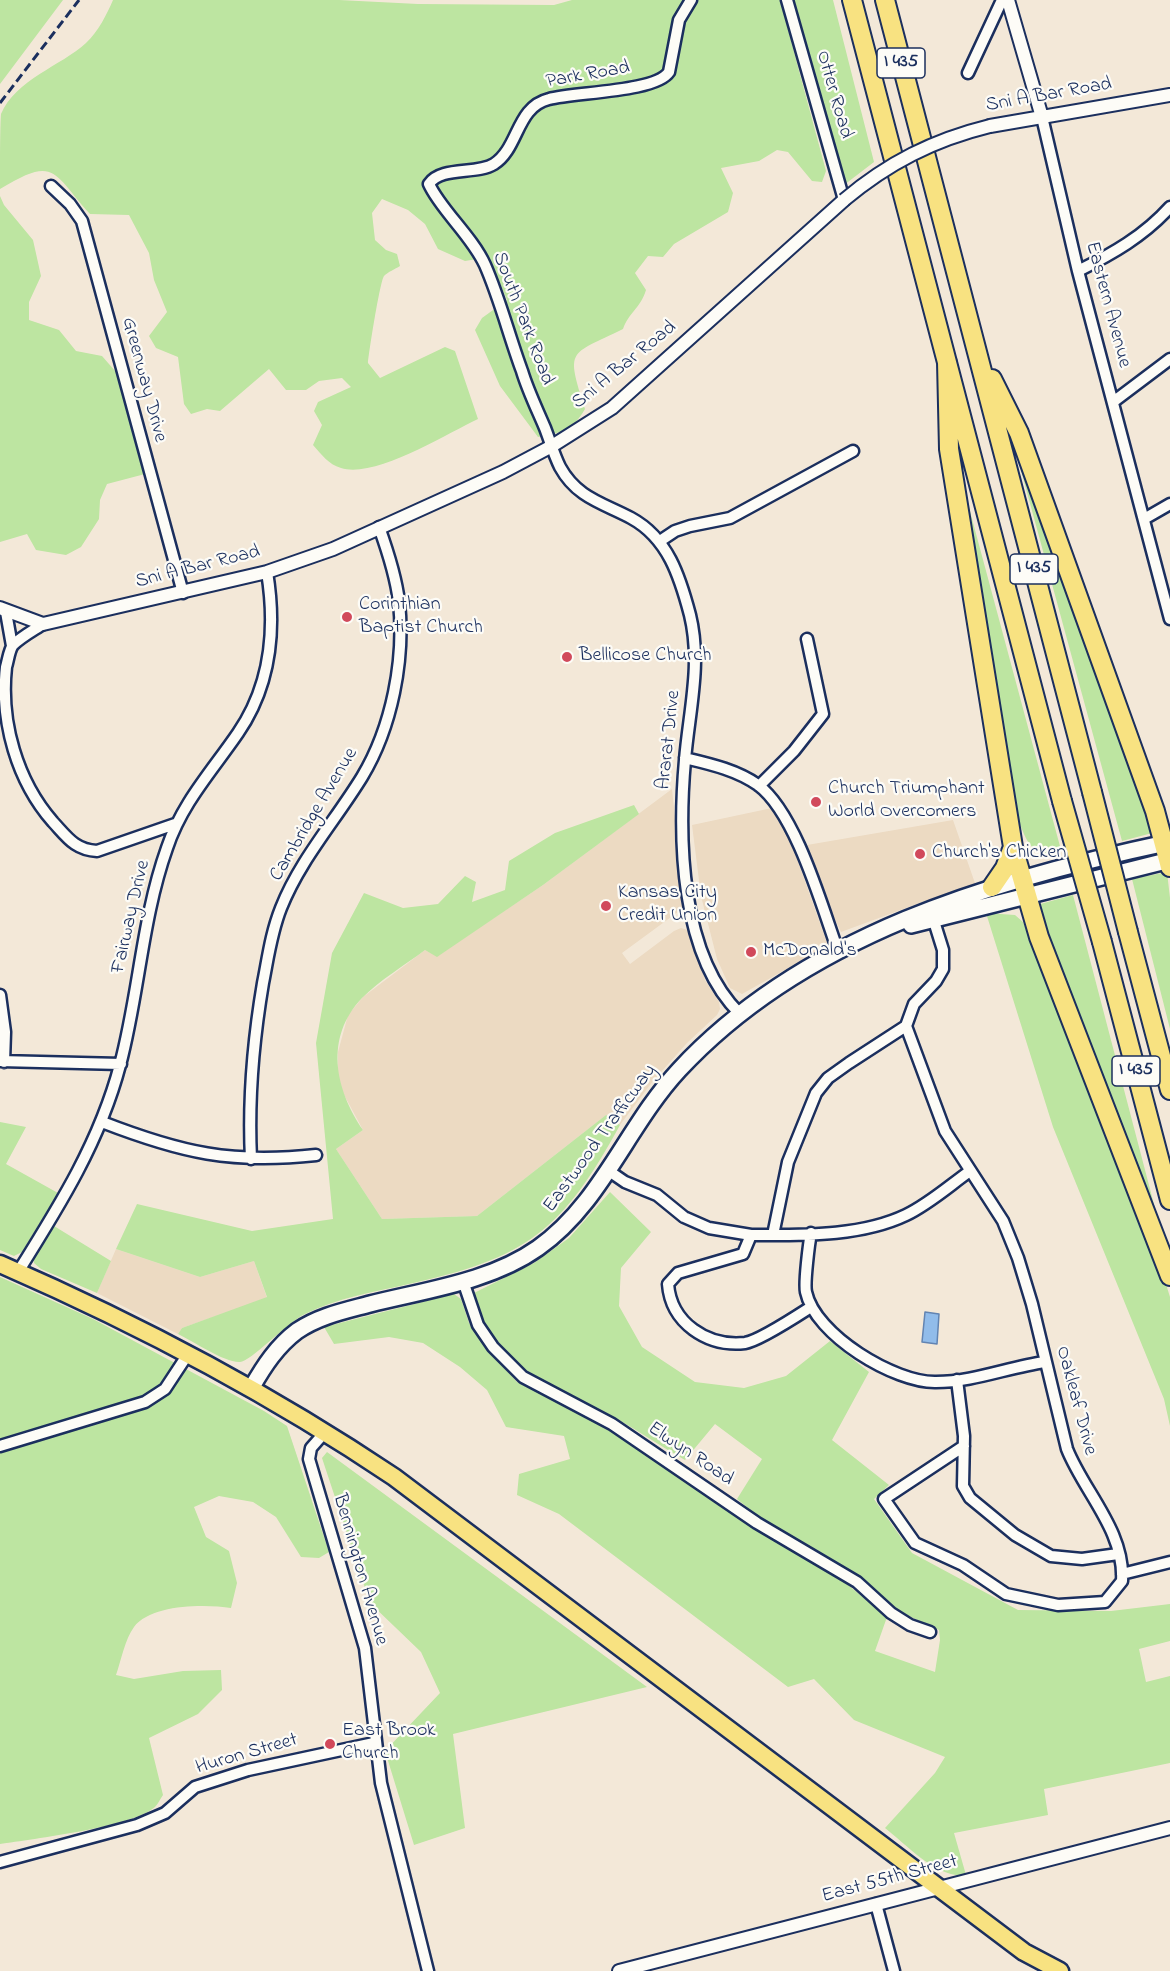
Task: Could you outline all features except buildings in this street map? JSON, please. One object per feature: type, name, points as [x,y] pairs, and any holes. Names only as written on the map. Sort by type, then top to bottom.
[{"type":"highway","name":"I 435","points":[[852,0],[1062,801],[1170,1200]]},
{"type":"highway","name":"I 435","points":[[885,0],[1170,1090]]},
{"type":"highway","points":[[975,346],[1019,433],[1169,854]]},
{"type":"highway","points":[[947,362],[949,450],[1012,847],[1039,937],[1170,1276]]},
{"type":"highway","points":[[1155,811],[1170,824]]},
{"type":"highway","points":[[992,886],[1005,868],[1012,847]]},
{"type":"highway","points":[[0,1264],[88,1302],[252,1387],[326,1431],[394,1477],[939,1887],[1024,1952],[1042,1971]]},
{"type":"highway","points":[[1024,1952],[1060,1971]]},
{"type":"main road","name":"Eastwood Trafficway","points":[[879,932],[1027,897],[1169,854]]},
{"type":"main road","name":"Eastwood Trafficway","points":[[252,1387],[277,1349],[315,1320],[463,1281],[507,1265],[536,1250],[558,1233],[609,1171],[653,1100],[698,1050],[740,1014],[838,951],[879,932],[904,917],[992,886],[1022,878],[1169,854]]},
{"type":"street","name":"Park Road","points":[[431,180],[447,174],[479,170],[496,163],[527,113],[547,99],[647,84],[665,78],[669,72],[679,20],[692,0]]},
{"type":"street","name":"Otter Road","points":[[787,0],[844,201]]},
{"type":"street","points":[[968,73],[1002,0]]},
{"type":"street","name":"Eastern Avenue","points":[[1008,0],[1042,117],[1078,271],[1170,619]]},
{"type":"street","name":"Sni A Bar Road","points":[[43,624],[267,572],[333,549],[503,472],[552,446],[627,395],[844,201],[902,158],[966,132],[990,126],[1170,95]]},
{"type":"street","name":"South Park Road","points":[[431,180],[431,188],[483,261],[522,373],[552,446]]},
{"type":"street","name":"Greenway Drive","points":[[51,186],[70,204],[82,221],[183,593]]},
{"type":"street","points":[[1078,271],[1110,255],[1138,237],[1170,207]]},
{"type":"street","points":[[1113,402],[1170,359]]},
{"type":"street","name":"Ararat Drive","points":[[552,446],[561,468],[575,487],[597,504],[632,518],[660,541],[677,571],[690,618],[695,653],[685,758],[682,844],[696,934],[713,980],[727,1001],[740,1014]]},
{"type":"street","points":[[660,541],[675,531],[690,526],[730,518],[854,451]]},
{"type":"street","points":[[1144,519],[1170,504]]},
{"type":"street","name":"Cambridge Avenue","points":[[251,1159],[249,1116],[253,1038],[271,935],[297,875],[371,759],[385,724],[395,681],[400,644],[399,603],[392,566],[380,527]]},
{"type":"street","name":"Fairway Drive","points":[[18,1272],[73,1184],[102,1122],[121,1064],[144,942],[165,852],[175,824],[193,793],[240,731],[259,692],[267,664],[272,631],[272,602],[267,572]]},
{"type":"street","points":[[3,610],[12,646],[1,684],[4,744],[38,805],[74,845],[85,850],[97,851],[175,824]]},
{"type":"street","points":[[3,610],[43,624]]},
{"type":"street","points":[[12,646],[43,624]]},
{"type":"street","points":[[759,786],[794,751],[823,714],[807,639]]},
{"type":"street","points":[[685,758],[723,769],[759,786],[774,803],[792,832],[838,951]]},
{"type":"street","points":[[773,1235],[788,1162],[816,1093],[828,1078],[906,1026],[914,1004],[936,981],[943,969],[943,950],[933,918]]},
{"type":"street","points":[[0,995],[5,1032],[2,1061],[121,1064]]},
{"type":"street","name":"Oakleaf Drive","points":[[906,1026],[945,1131],[1003,1221],[1018,1258],[1032,1304],[1067,1449],[1074,1468],[1100,1507],[1115,1540],[1122,1574]]},
{"type":"street","points":[[102,1122],[186,1150],[226,1158],[251,1159],[316,1155]]},
{"type":"street","points":[[609,1171],[625,1182],[657,1195],[684,1217],[709,1228],[751,1235],[854,1230],[891,1221],[926,1204],[970,1171]]},
{"type":"street","points":[[811,1233],[805,1280],[811,1307],[849,1347],[877,1364],[914,1380],[938,1383],[1045,1362]]},
{"type":"street","points":[[751,1235],[743,1254],[678,1273],[669,1284],[669,1298],[681,1320],[705,1337],[746,1343],[811,1307]]},
{"type":"street","name":"Elwyn Road","points":[[463,1281],[478,1325],[500,1354],[523,1377],[612,1424],[757,1522],[857,1582],[891,1613],[910,1625],[930,1632]]},
{"type":"street","points":[[0,1446],[145,1402],[165,1389],[188,1354]]},
{"type":"street","points":[[957,1380],[964,1446],[963,1486],[970,1498],[1015,1535],[1051,1556],[1082,1559],[1118,1554]]},
{"type":"street","name":"Bennington Avenue","points":[[326,1431],[311,1448],[309,1460],[365,1648],[373,1701],[374,1743],[381,1783],[428,1971]]},
{"type":"street","points":[[964,1446],[884,1499],[915,1543],[963,1565],[1006,1594],[1058,1605],[1105,1602],[1122,1581],[1122,1574],[1170,1562]]},
{"type":"street","name":"Huron Street","points":[[0,1862],[137,1825],[165,1813],[195,1787],[248,1770],[374,1743]]},
{"type":"street","name":"East 55th Street","points":[[619,1971],[1170,1828]]},
{"type":"street","points":[[876,1904],[894,1971]]},
{"type":"shaded area","points":[[672,789],[684,903],[682,909],[622,953],[630,964],[674,931],[681,928],[688,930],[692,935],[705,980],[719,1002],[720,1009],[717,1015],[687,1043],[653,1081],[620,1125],[606,1115],[477,1216],[382,1219],[336,1149],[363,1130],[342,1091],[338,1073],[338,1052],[348,1015],[363,997],[425,950],[437,956],[543,885]]},
{"type":"shaded area","points":[[772,808],[791,842],[827,943],[824,948],[742,994],[730,988],[717,959],[701,896],[692,825]]},
{"type":"shaded area","points":[[953,820],[976,886],[925,901],[841,932],[826,901],[807,845]]},
{"type":"shaded area","points":[[116,1249],[200,1277],[254,1261],[267,1298],[182,1328],[178,1334],[97,1293]]},
{"type":"green space","points":[[0,0],[63,0],[0,84]]},
{"type":"green space","points":[[113,0],[339,0],[418,4],[554,5],[572,0],[780,0],[826,171],[822,182],[812,181],[788,152],[777,150],[759,161],[721,168],[733,193],[728,212],[674,244],[663,257],[648,256],[635,273],[646,290],[623,329],[591,344],[576,356],[575,375],[585,409],[576,422],[566,429],[538,437],[500,386],[475,330],[482,318],[507,300],[489,257],[465,261],[438,249],[425,224],[408,210],[382,199],[372,213],[375,240],[386,250],[397,254],[400,266],[384,276],[382,281],[368,363],[380,378],[445,347],[455,351],[478,419],[390,461],[355,470],[341,468],[329,462],[313,445],[322,425],[314,411],[318,402],[351,387],[342,378],[319,381],[306,390],[286,390],[269,369],[220,411],[207,409],[191,414],[184,404],[178,357],[156,348],[149,336],[167,312],[154,280],[149,253],[129,215],[90,214],[60,179],[52,173],[43,171],[32,173],[0,189],[1,114],[8,102],[28,82],[86,43],[105,17]]},
{"type":"green space","points":[[792,0],[833,0],[874,162],[844,185]]},
{"type":"green space","points":[[0,196],[4,205],[33,240],[41,276],[29,302],[29,320],[59,330],[76,351],[102,356],[116,372],[145,474],[107,484],[100,500],[99,519],[81,547],[66,555],[36,550],[27,534],[0,542]]},
{"type":"green space","points":[[1019,463],[1022,463],[1156,832],[1122,841]]},
{"type":"green space","points":[[964,489],[1061,850],[1042,853],[1035,850],[1024,834],[1017,816],[1002,744]]},
{"type":"green space","points":[[634,805],[639,814],[543,885],[437,957],[425,950],[377,985],[350,1013],[342,1030],[338,1047],[340,1081],[353,1114],[363,1130],[336,1149],[382,1219],[477,1216],[606,1115],[620,1125],[579,1191],[559,1215],[537,1234],[512,1250],[484,1263],[317,1308],[298,1318],[252,1356],[240,1362],[226,1359],[178,1334],[182,1328],[267,1297],[254,1261],[200,1277],[116,1249],[137,1204],[252,1231],[333,1219],[316,1043],[332,953],[364,893],[403,908],[438,904],[465,876],[476,882],[472,902],[505,890],[509,861],[555,833]]},
{"type":"green space","points":[[1167,872],[1170,898],[1170,1029],[1132,879]]},
{"type":"green space","points":[[1073,895],[1161,1231],[1033,906]]},
{"type":"green space","points":[[986,913],[1015,915],[1023,922],[1075,1043],[1165,1281],[1170,1297],[1170,1426],[1164,1399],[1053,1127]]},
{"type":"green space","points":[[0,1122],[26,1127],[6,1164],[58,1193],[22,1252],[14,1256],[0,1250]]},
{"type":"green space","points":[[610,1192],[651,1232],[621,1268],[619,1306],[642,1347],[695,1382],[744,1388],[786,1376],[830,1341],[869,1372],[832,1440],[889,1485],[874,1499],[912,1553],[1018,1610],[1111,1611],[1170,1604],[1170,1641],[1139,1649],[1146,1682],[1170,1676],[1170,1763],[1044,1789],[1048,1815],[954,1833],[966,1875],[944,1872],[923,1859],[885,1828],[935,1773],[945,1757],[854,1720],[814,1679],[788,1687],[559,1514],[517,1495],[519,1474],[570,1459],[564,1436],[506,1427],[487,1390],[460,1367],[423,1343],[389,1337],[334,1344],[324,1327],[454,1294],[461,1299],[469,1323],[517,1382],[609,1429],[750,1523],[842,1580],[887,1617],[875,1651],[935,1672],[940,1640],[939,1630],[898,1611],[862,1579],[759,1517],[737,1499],[762,1459],[715,1424],[685,1460],[617,1419],[529,1372],[509,1357],[493,1339],[481,1318],[474,1293],[534,1263],[569,1238]]},
{"type":"green space","points":[[54,1226],[111,1261],[97,1293],[41,1269],[34,1263],[34,1257]]},
{"type":"green space","points":[[0,1277],[93,1319],[264,1411],[287,1426],[329,1552],[319,1558],[301,1557],[276,1517],[253,1502],[219,1496],[194,1507],[206,1537],[229,1551],[237,1583],[231,1608],[179,1607],[142,1619],[128,1638],[116,1675],[134,1679],[183,1671],[221,1670],[222,1690],[198,1714],[149,1738],[163,1795],[155,1807],[126,1821],[0,1844]]},
{"type":"green space","points":[[327,1452],[647,1687],[453,1734],[465,1828],[414,1845],[385,1751],[440,1693],[421,1652],[370,1603],[322,1458]]},
{"type":"water","points":[[925,1312],[939,1314],[937,1344],[922,1342]]},
{"type":"railway","points":[[0,103],[79,0]]},
{"type":"place","name":"Corinthian Baptist Church","points":[[347,617]]},
{"type":"place","name":"Bellicose Church","points":[[567,657]]},
{"type":"place","name":"Church Triumphant World Overcomers","points":[[816,802]]},
{"type":"place","name":"Church's Chicken","points":[[920,854]]},
{"type":"place","name":"Kansas City Credit Union","points":[[606,906]]},
{"type":"place","name":"McDonald's","points":[[751,952]]},
{"type":"place","name":"East Brook Church","points":[[330,1744]]}]
